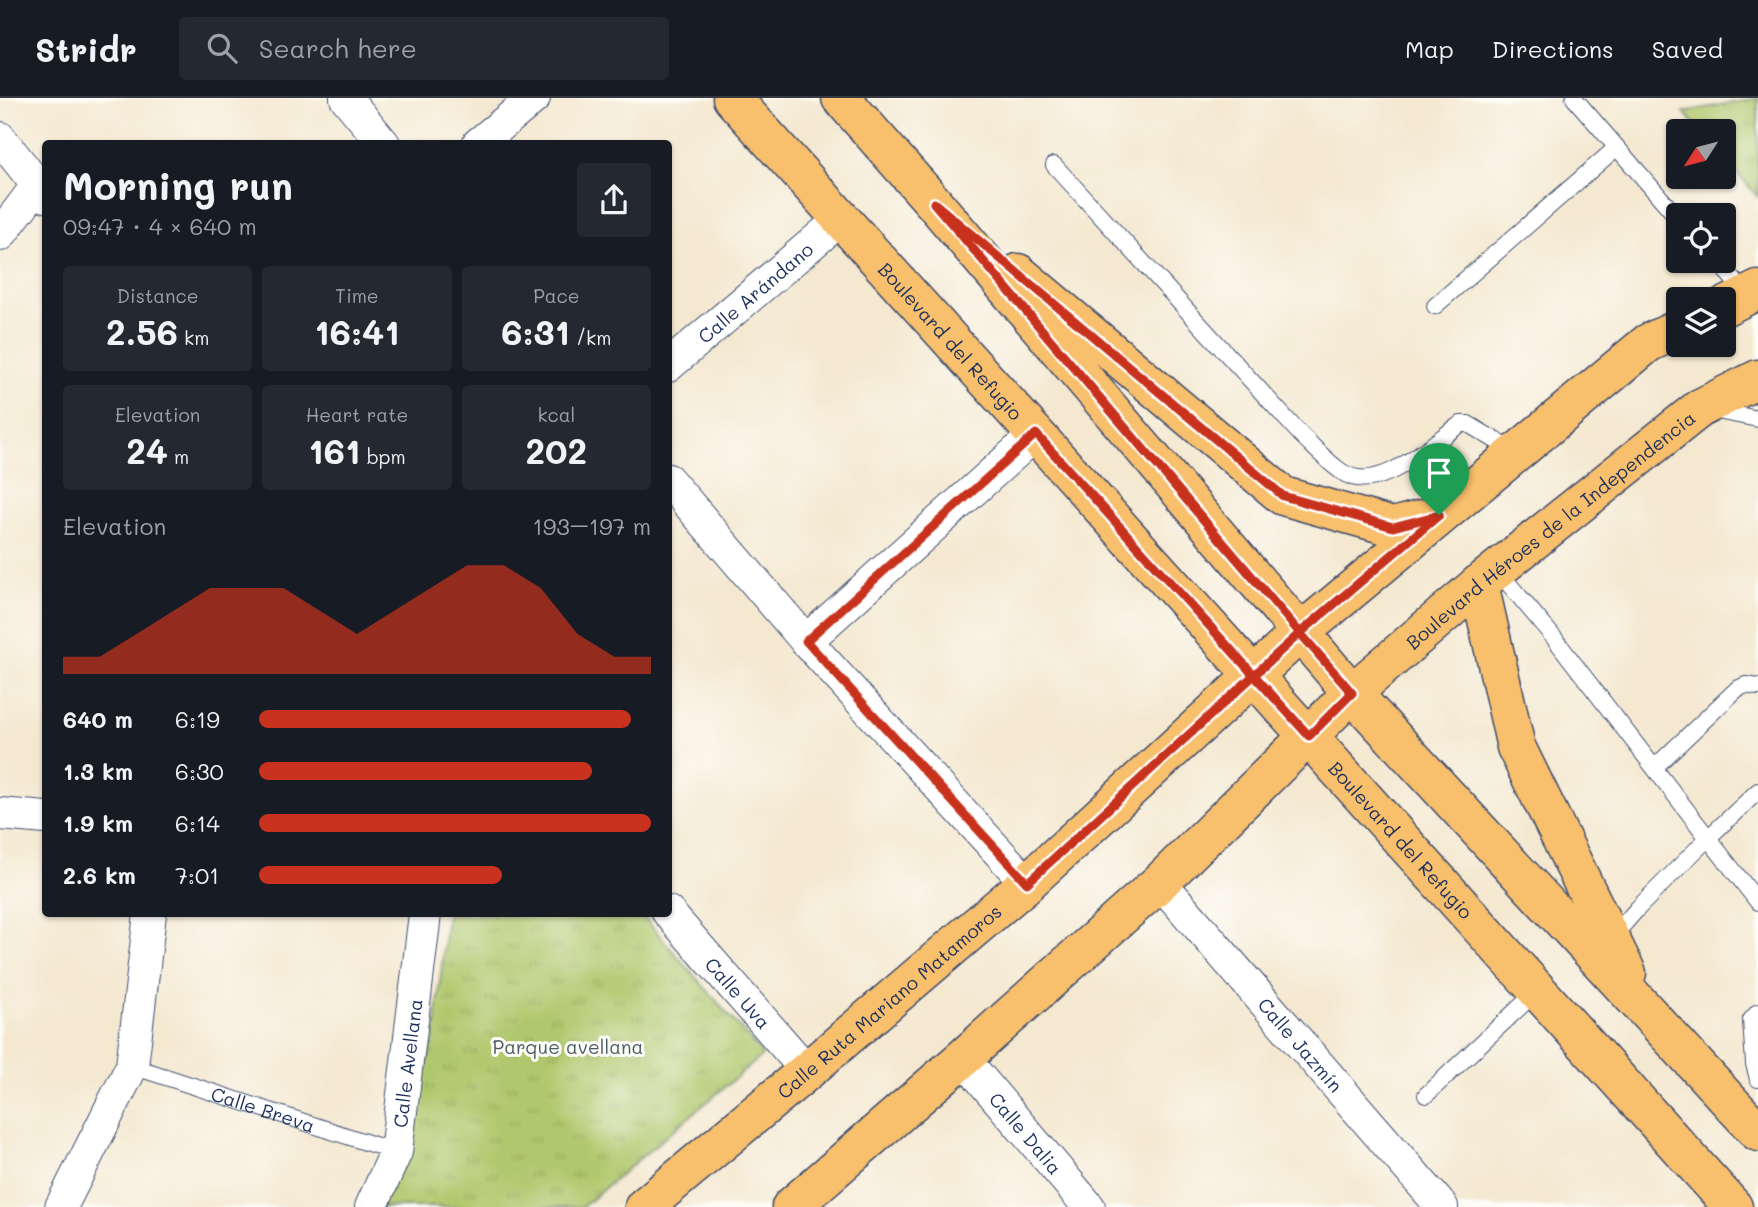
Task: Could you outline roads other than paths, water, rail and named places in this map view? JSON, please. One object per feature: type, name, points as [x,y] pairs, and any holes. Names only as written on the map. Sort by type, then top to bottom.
[{"type":"main road","name":"Boulevard del Refugio","points":[[732,98],[1733,1207]]},
{"type":"main road","points":[[841,98],[934,203],[1352,693],[1603,947]]},
{"type":"main road","points":[[934,203],[1283,496],[1393,527],[1439,515]]},
{"type":"main road","points":[[1300,633],[1648,343],[1666,335]]},
{"type":"main road","name":"Boulevard Héroes de la Independencia","points":[[1309,736],[1352,693],[1488,577],[1700,408],[1758,379]]},
{"type":"main road","points":[[1488,577],[1516,747],[1603,947],[1640,1004],[1758,1132]]},
{"type":"main road","name":"Calle Ruta Mariano Matamoros","points":[[643,1207],[1027,883],[1300,633]]},
{"type":"main road","points":[[791,1207],[963,1058],[1160,881],[1309,736]]},
{"type":"street","points":[[346,98],[381,140]]},
{"type":"street","points":[[483,140],[534,98]]},
{"type":"street","points":[[0,138],[41,191],[0,235]]},
{"type":"street","name":"Calle Arándano","points":[[672,363],[841,219]]},
{"type":"street","points":[[806,641],[1036,434]]},
{"type":"street","points":[[672,485],[806,641],[1027,883]]},
{"type":"street","points":[[0,814],[42,818]]},
{"type":"street","name":"Calle Jazmín","points":[[1160,881],[1442,1207]]},
{"type":"street","points":[[61,1207],[132,1066],[150,917]]},
{"type":"street","name":"Calle Avellana","points":[[371,1207],[396,1152],[425,917]]},
{"type":"street","name":"Calle Uva","points":[[672,917],[807,1071]]},
{"type":"street","name":"Calle Dalia","points":[[963,1058],[1089,1207]]},
{"type":"lane","points":[[1574,98],[1666,204]]},
{"type":"lane","points":[[1435,306],[1616,148]]},
{"type":"lane","points":[[1054,166],[1301,435],[1343,473],[1372,478],[1387,475],[1461,424],[1468,424],[1515,452]]},
{"type":"lane","points":[[1726,273],[1743,297]]},
{"type":"lane","points":[[1700,408],[1758,419]]},
{"type":"lane","points":[[1488,577],[1555,639],[1758,902]]},
{"type":"lane","points":[[1655,766],[1737,689],[1746,685],[1758,687]]},
{"type":"lane","points":[[1603,947],[1708,838],[1755,800]]},
{"type":"lane","points":[[1426,1095],[1538,990]]},
{"type":"lane","points":[[1758,1012],[1751,1020],[1754,1065],[1758,1079]]},
{"type":"lane","name":"Calle Breva","points":[[132,1066],[396,1152]]},
{"type":"park label","name":"Parque avellana","points":[[568,1046]]}]
